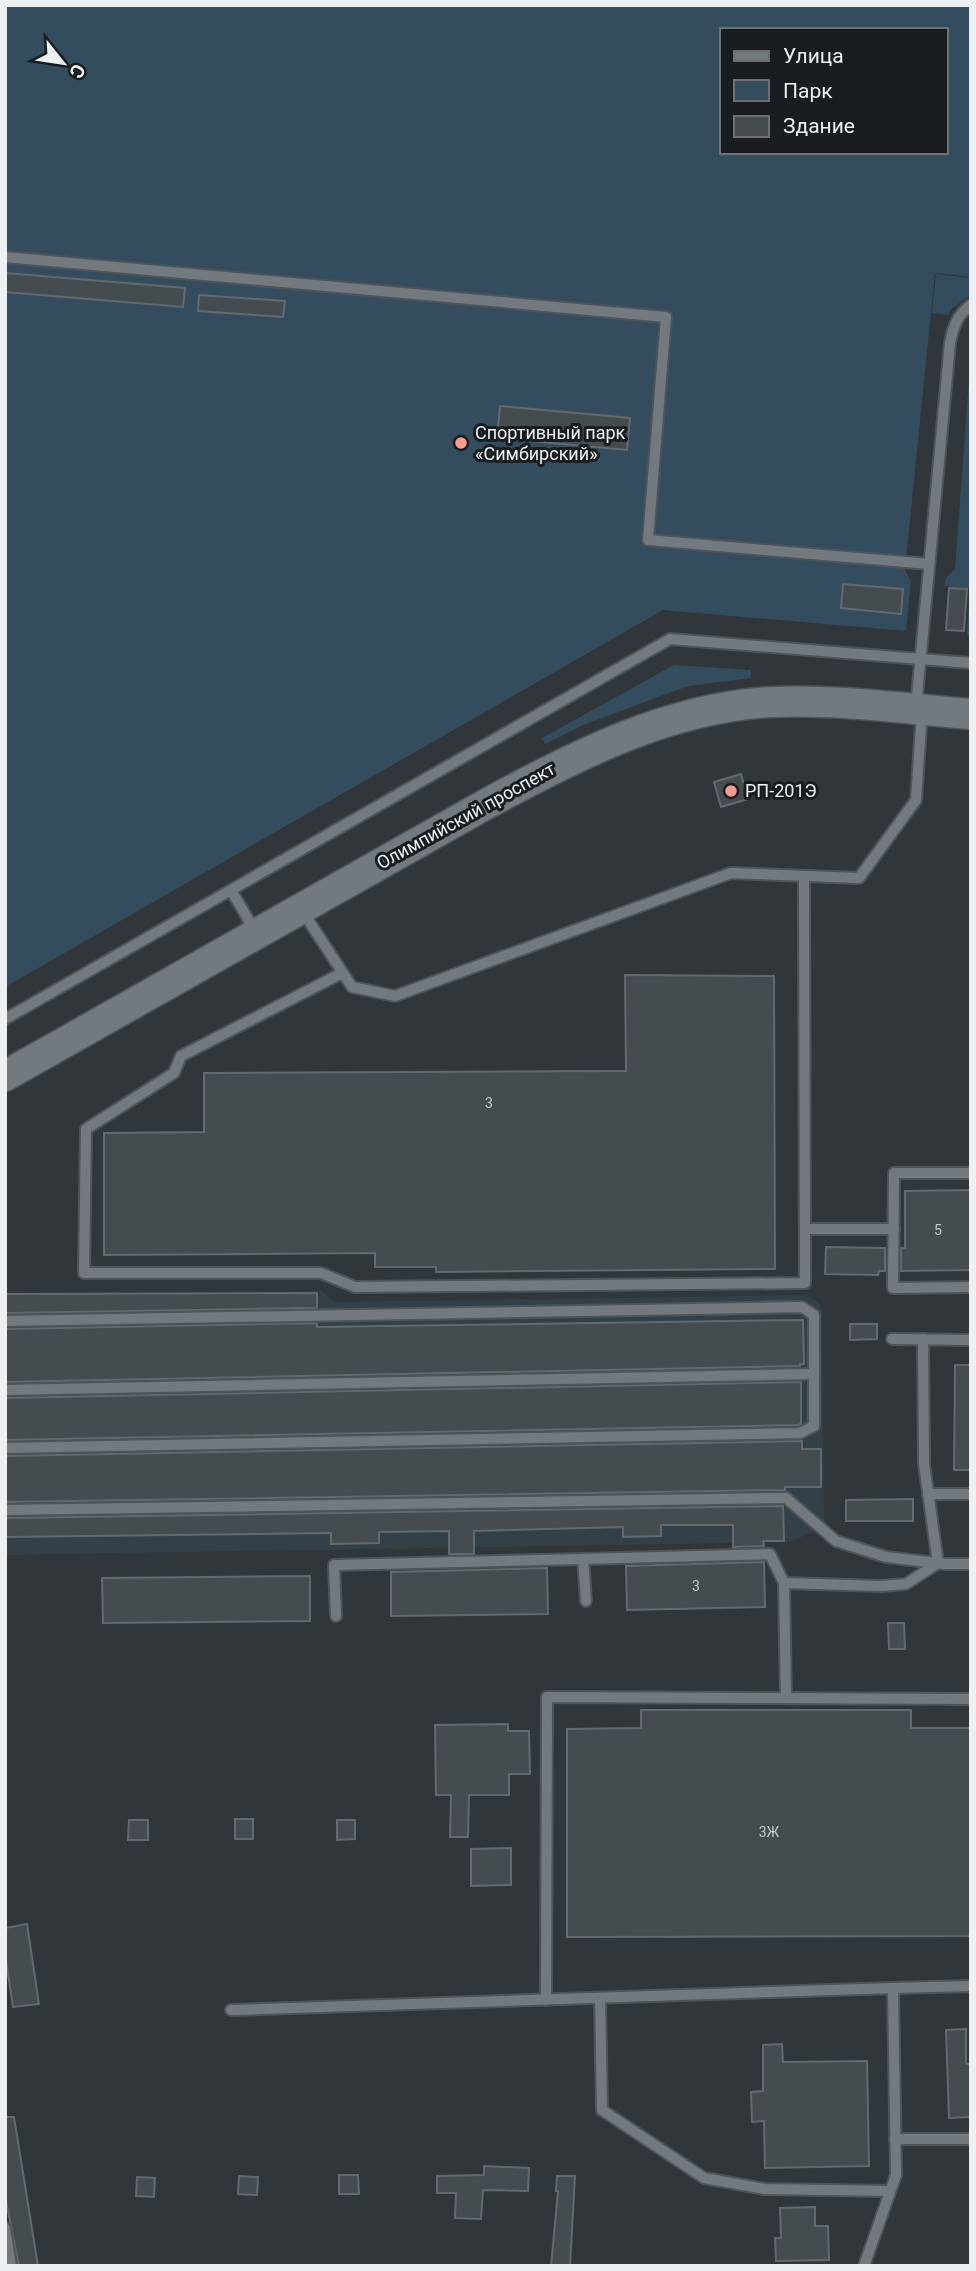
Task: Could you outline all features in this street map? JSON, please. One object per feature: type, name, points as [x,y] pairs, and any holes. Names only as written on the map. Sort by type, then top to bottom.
[{"type":"street","name":"Олимпийский проспект","points":[[5,1076],[564,762],[611,742],[683,716],[726,707],[772,702],[807,702],[971,714]]},
{"type":"lane","points":[[5,257],[666,317],[648,540],[929,564]]},
{"type":"lane","points":[[301,909],[352,987],[395,996],[731,873],[859,878],[916,800],[921,659],[950,344],[953,326],[971,305]]},
{"type":"lane","points":[[5,1019],[670,639],[971,663]]},
{"type":"lane","points":[[342,973],[181,1056],[174,1073],[86,1129],[84,1273],[321,1273],[355,1287],[805,1283],[804,876]]},
{"type":"lane","points":[[231,890],[256,934]]},
{"type":"lane","points":[[971,1173],[894,1173],[893,1288],[971,1287]]},
{"type":"lane","points":[[805,1229],[894,1228]]},
{"type":"lane","points":[[5,1321],[802,1307],[814,1315],[814,1426],[800,1433],[5,1448]]},
{"type":"lane","points":[[892,1339],[971,1340]]},
{"type":"lane","points":[[923,1339],[924,1464],[938,1563]]},
{"type":"lane","points":[[5,1390],[814,1374]]},
{"type":"lane","points":[[928,1494],[971,1494]]},
{"type":"lane","points":[[5,1510],[786,1497],[836,1541],[886,1557],[971,1564]]},
{"type":"lane","points":[[336,1616],[334,1564],[770,1554],[784,1583],[786,1698]]},
{"type":"lane","points":[[583,1559],[586,1601]]},
{"type":"lane","points":[[784,1583],[881,1586],[906,1584],[938,1563]]},
{"type":"lane","points":[[546,2000],[547,1696],[971,1699]]},
{"type":"lane","points":[[231,2010],[971,1986]]},
{"type":"lane","points":[[864,2266],[896,2175],[893,1988]]},
{"type":"lane","points":[[600,1998],[602,2110],[636,2133],[704,2178],[765,2189],[890,2191]]},
{"type":"lane","points":[[895,2139],[971,2138]]},
{"type":"lane","points":[[5,2228],[11,2266]]},
{"type":"shaded area","points":[[321,1291],[335,1302],[808,1295],[822,1306],[824,1526],[791,1542],[5,1555],[5,1293]]},
{"type":"green space","name":"Спортивный парк «Симбирский»","points":[[5,5],[971,5],[971,277],[935,273],[905,570],[911,581],[906,631],[663,610],[5,987]]},
{"type":"green space","points":[[936,274],[971,278],[971,295],[951,309],[948,315],[932,313]]},
{"type":"green space","points":[[971,352],[971,635],[967,635],[970,588],[944,586],[946,578],[955,569]]},
{"type":"green space","points":[[674,665],[751,670],[751,678],[688,686],[583,725],[545,744],[542,738]]},
{"type":"building","points":[[5,273],[185,288],[183,307],[5,292]]},
{"type":"building","points":[[199,295],[285,301],[283,317],[198,311]]},
{"type":"building","points":[[500,406],[630,418],[627,450],[497,438]]},
{"type":"building","points":[[843,584],[903,589],[901,614],[841,608]]},
{"type":"building","points":[[949,588],[967,589],[964,631],[946,630]]},
{"type":"building","name":"РП-201Э","points":[[741,774],[748,799],[721,807],[714,782]]},
{"type":"building","points":[[625,975],[774,976],[775,1269],[436,1272],[436,1267],[375,1267],[375,1253],[104,1255],[104,1133],[204,1132],[204,1073],[626,1071]]},
{"type":"building","points":[[971,1190],[971,1270],[901,1271],[901,1248],[905,1248],[905,1191]]},
{"type":"building","points":[[826,1247],[885,1248],[885,1271],[879,1271],[878,1275],[825,1274]]},
{"type":"building","points":[[317,1293],[317,1308],[5,1313],[5,1294]]},
{"type":"building","points":[[803,1320],[804,1364],[800,1366],[5,1382],[5,1329],[317,1323],[317,1327]]},
{"type":"building","points":[[850,1324],[877,1324],[877,1339],[850,1340]]},
{"type":"building","points":[[955,1365],[971,1365],[971,1470],[954,1470]]},
{"type":"building","points":[[801,1382],[801,1424],[798,1425],[5,1440],[5,1398]]},
{"type":"building","points":[[802,1441],[802,1449],[821,1449],[821,1487],[785,1487],[785,1490],[5,1502],[5,1456]]},
{"type":"building","points":[[913,1499],[913,1521],[846,1521],[846,1500]]},
{"type":"building","points":[[783,1506],[784,1541],[763,1541],[764,1546],[733,1547],[733,1525],[661,1525],[661,1536],[623,1537],[623,1527],[474,1531],[474,1554],[449,1554],[449,1531],[379,1532],[379,1543],[331,1544],[331,1533],[5,1537],[5,1518]]},
{"type":"building","points":[[764,1562],[765,1607],[627,1610],[626,1566]]},
{"type":"building","points":[[547,1568],[548,1614],[391,1616],[391,1572]]},
{"type":"building","points":[[310,1576],[310,1621],[103,1623],[102,1578]]},
{"type":"building","points":[[888,1623],[904,1623],[905,1649],[889,1649]]},
{"type":"building","points":[[641,1710],[911,1710],[911,1728],[971,1728],[971,1936],[567,1937],[567,1729],[641,1728]]},
{"type":"building","points":[[508,1724],[508,1731],[529,1731],[530,1774],[509,1774],[509,1795],[469,1795],[468,1837],[450,1837],[451,1795],[436,1795],[435,1725]]},
{"type":"building","points":[[235,1819],[253,1819],[253,1839],[235,1839]]},
{"type":"building","points":[[129,1820],[148,1820],[148,1840],[128,1840]]},
{"type":"building","points":[[337,1820],[355,1820],[355,1839],[337,1840]]},
{"type":"building","points":[[511,1848],[511,1885],[471,1886],[471,1849]]},
{"type":"building","points":[[27,1924],[39,2004],[13,2007],[5,1954],[5,1928]]},
{"type":"building","points":[[966,2029],[966,2064],[971,2064],[971,2117],[949,2118],[946,2030]]},
{"type":"building","points":[[782,2044],[783,2062],[867,2061],[869,2166],[765,2168],[764,2121],[752,2122],[751,2092],[763,2091],[763,2045]]},
{"type":"building","points":[[5,2117],[14,2117],[38,2266],[19,2266],[5,2196]]},
{"type":"building","points":[[484,2166],[529,2168],[528,2191],[483,2190],[481,2219],[455,2218],[456,2193],[437,2193],[437,2176],[484,2175]]},
{"type":"building","points":[[339,2175],[358,2175],[359,2194],[339,2194]]},
{"type":"building","points":[[239,2176],[258,2177],[257,2195],[238,2194]]},
{"type":"building","points":[[557,2176],[575,2176],[570,2266],[551,2266]]},
{"type":"building","points":[[137,2177],[155,2178],[154,2197],[136,2196]]},
{"type":"building","points":[[815,2207],[815,2226],[828,2226],[829,2260],[776,2261],[775,2238],[781,2238],[780,2208]]},
{"type":"place","name":"Спортивный парк «Симбирский»","points":[[461,443]]},
{"type":"place","name":"РП-201Э","points":[[731,791]]}]
